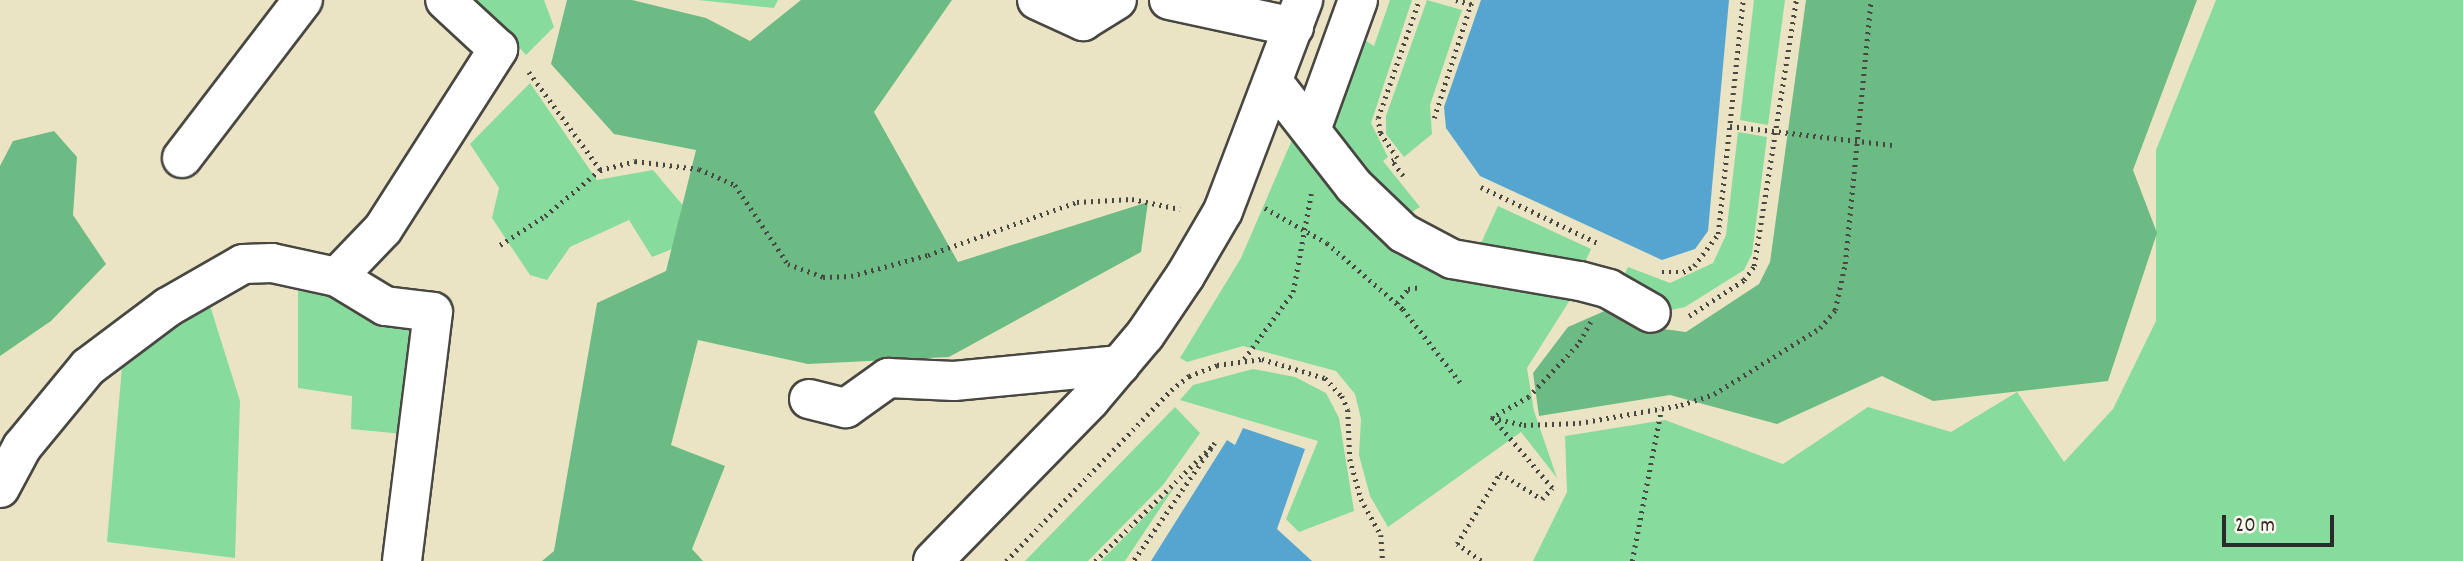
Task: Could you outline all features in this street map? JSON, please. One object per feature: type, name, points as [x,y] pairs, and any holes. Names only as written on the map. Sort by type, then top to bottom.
[{"type":"street","points":[[182,158],[303,0]]},
{"type":"street","points":[[337,277],[383,229],[410,191],[498,49],[445,0]]},
{"type":"street","points":[[1037,0],[1083,21],[1117,0]]},
{"type":"street","points":[[933,561],[1120,365],[1185,276],[1232,189],[1299,14],[1169,0]]},
{"type":"street","points":[[1319,141],[1358,0]]},
{"type":"street","points":[[1273,82],[1354,186],[1403,233],[1452,259],[1580,281],[1609,289],[1651,313]]},
{"type":"street","points":[[0,488],[22,447],[88,367],[201,286],[243,264],[272,262],[337,277],[385,306],[433,312],[402,561]]},
{"type":"street","points":[[809,399],[846,408],[888,378],[954,381],[1120,365]]},
{"type":"path","points":[[1405,180],[1380,134],[1378,118],[1419,0]]},
{"type":"path","points":[[1434,118],[1472,2],[1456,0]]},
{"type":"path","points":[[1655,271],[1683,272],[1712,246],[1718,234],[1743,0]]},
{"type":"path","points":[[1651,313],[1682,320],[1744,280],[1755,266],[1796,0]]},
{"type":"path","points":[[1490,416],[1524,425],[1579,423],[1661,410],[1714,394],[1820,328],[1835,310],[1845,264],[1871,0]]},
{"type":"path","points":[[498,49],[513,55],[545,89],[600,170]]},
{"type":"path","points":[[1730,125],[1892,145]]},
{"type":"path","points":[[1243,360],[1293,292],[1319,141]]},
{"type":"path","points":[[500,245],[545,216],[600,170],[635,160],[668,162],[717,175],[735,185],[788,264],[822,276],[850,276],[916,258],[1077,202],[1132,200],[1187,211]]},
{"type":"path","points":[[1481,187],[1602,245]]},
{"type":"path","points":[[1232,189],[1327,243],[1397,303],[1460,382]]},
{"type":"path","points":[[1397,303],[1408,289],[1420,287]]},
{"type":"path","points":[[1490,416],[1529,397],[1578,345]]},
{"type":"path","points":[[1006,561],[1171,390],[1189,376],[1243,360],[1262,359],[1325,378],[1335,385],[1348,410],[1350,459],[1361,499],[1381,536],[1383,561]]},
{"type":"path","points":[[1632,561],[1661,410]]},
{"type":"path","points":[[1481,561],[1457,544],[1500,472],[1542,499],[1552,488],[1490,416]]},
{"type":"path","points":[[1095,561],[1215,443],[1134,561]]},
{"type":"green space","points":[[477,0],[544,0],[554,27],[526,55]]},
{"type":"green space","points":[[567,0],[632,0],[706,18],[750,41],[801,0],[952,0],[874,112],[958,262],[1148,202],[1141,252],[949,357],[808,364],[698,340],[671,445],[725,466],[692,549],[703,561],[542,561],[554,551],[597,303],[666,271],[696,150],[614,134],[551,64]]},
{"type":"green space","points":[[698,0],[778,0],[774,8]]},
{"type":"green space","points":[[1390,0],[1412,0],[1371,123],[1388,157],[1383,161],[1420,207],[1405,216],[1357,174],[1330,122],[1357,35],[1374,46]]},
{"type":"green space","points":[[1427,0],[1462,10],[1430,105],[1432,134],[1404,157],[1386,134],[1386,116]]},
{"type":"green space","points":[[1754,0],[1785,0],[1768,125],[1740,120]]},
{"type":"green space","points":[[1806,0],[2197,0],[2133,170],[2157,233],[2108,381],[1933,401],[1882,376],[1777,424],[1670,395],[1539,416],[1533,373],[1568,327],[1616,306],[1656,328],[1686,332],[1759,284],[1770,262]]},
{"type":"green space","points":[[2216,0],[2463,0],[2463,561],[1533,561],[1567,492],[1565,436],[1665,420],[1783,464],[1868,407],[1951,432],[2017,392],[2064,462],[2113,409],[2156,321],[2156,150]]},
{"type":"green space","points":[[530,83],[597,180],[653,170],[708,235],[652,257],[629,220],[570,247],[547,280],[530,275],[492,218],[499,188],[470,144]]},
{"type":"green space","points":[[54,131],[77,157],[73,215],[106,264],[51,321],[0,356],[0,166],[13,141]]},
{"type":"green space","points":[[1738,132],[1767,137],[1752,254],[1744,270],[1685,307],[1671,310],[1619,286],[1628,267],[1670,283],[1713,263],[1726,235]]},
{"type":"green space","points":[[1295,133],[1373,221],[1575,292],[1527,368],[1534,411],[1557,478],[1521,432],[1388,527],[1370,496],[1359,455],[1361,419],[1355,394],[1336,371],[1243,346],[1187,362],[1180,358],[1241,258]]},
{"type":"green space","points":[[1498,206],[1591,249],[1581,271],[1477,252]]},
{"type":"green space","points":[[298,291],[339,294],[420,332],[403,434],[351,429],[352,396],[298,388]]},
{"type":"green space","points":[[206,293],[240,401],[235,558],[107,542],[123,355]]},
{"type":"green space","points":[[1253,369],[1295,377],[1326,393],[1339,418],[1354,511],[1299,532],[1286,519],[1318,441],[1180,400],[1193,385]]},
{"type":"green space","points":[[1175,407],[1200,433],[1163,485],[1088,561],[1025,561]]},
{"type":"green space","points":[[1175,486],[1125,561],[1101,561]]},
{"type":"water","points":[[1481,0],[1729,0],[1708,231],[1695,249],[1662,260],[1480,176],[1446,128],[1444,107]]},
{"type":"water","points":[[1243,428],[1305,449],[1277,529],[1312,561],[1151,561],[1227,440],[1235,445]]}]
